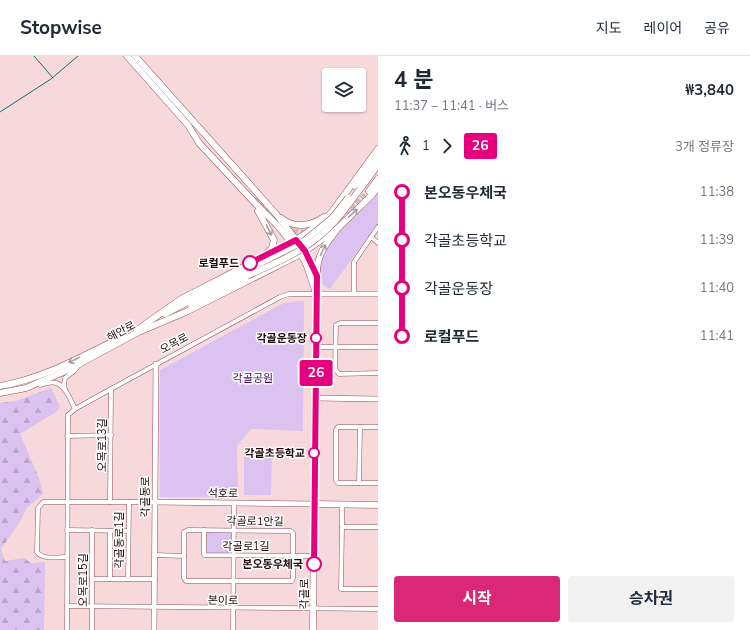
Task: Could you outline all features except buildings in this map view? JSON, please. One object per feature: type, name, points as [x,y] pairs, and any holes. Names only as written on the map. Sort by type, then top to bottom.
[{"type":"main road","points":[[127,56],[188,125],[199,143],[303,252]]},
{"type":"main road","points":[[135,56],[276,214],[293,241]]},
{"type":"main road","points":[[139,331],[181,299],[293,241],[317,226],[331,213],[378,149]]},
{"type":"main road","points":[[358,188],[378,157]]},
{"type":"main road","points":[[358,188],[378,165]]},
{"type":"main road","points":[[369,191],[378,180]]},
{"type":"main road","points":[[317,276],[317,268],[324,246],[338,228],[372,195],[378,187]]},
{"type":"main road","name":"해안로","points":[[0,393],[29,387],[68,370],[246,274],[294,253],[318,238],[331,226],[358,188]]},
{"type":"main road","points":[[254,200],[274,240],[272,248],[263,256]]},
{"type":"main road","points":[[276,214],[288,223],[298,225],[316,222],[331,213]]},
{"type":"main road","points":[[139,331],[188,311],[288,261],[338,228]]},
{"type":"main road","points":[[281,247],[288,247],[293,250],[293,255],[288,261]]},
{"type":"main road","name":"각골로","points":[[303,252],[317,276],[314,630]]},
{"type":"main road","name":"각골로","points":[[303,252],[316,294]]},
{"type":"main road","name":"해안로","points":[[0,386],[23,381],[58,368],[139,331]]},
{"type":"main road","name":"석호로","points":[[314,504],[378,505]]},
{"type":"street","points":[[354,294],[354,262],[378,227]]},
{"type":"street","points":[[371,237],[378,242]]},
{"type":"street","name":"오목로","points":[[75,409],[156,364],[289,294],[378,294]]},
{"type":"street","points":[[378,323],[340,323],[336,325],[336,369],[339,374],[378,373]]},
{"type":"street","points":[[316,347],[378,347]]},
{"type":"street","points":[[67,630],[67,436],[68,415],[75,409],[65,390],[64,384],[65,378],[74,371],[79,364]]},
{"type":"street","name":"각골동로","points":[[154,630],[156,364]]},
{"type":"street","points":[[29,387],[56,382],[65,390]]},
{"type":"street","name":"오목로13길","points":[[110,502],[111,389]]},
{"type":"street","points":[[315,398],[378,399]]},
{"type":"street","points":[[378,427],[338,427],[336,430],[336,481],[338,483],[378,483]]},
{"type":"street","points":[[359,483],[360,427]]},
{"type":"street","points":[[67,436],[111,435]]},
{"type":"street","points":[[67,502],[44,502],[38,508],[37,552],[39,555],[44,557],[67,557]]},
{"type":"street","name":"석호로","points":[[67,502],[314,504]]},
{"type":"street","name":"각골동로1길","points":[[128,579],[129,502]]},
{"type":"street","points":[[233,630],[234,503]]},
{"type":"street","points":[[342,504],[341,589],[378,589]]},
{"type":"street","points":[[342,527],[378,527]]},
{"type":"street","points":[[67,530],[128,531]]},
{"type":"street","name":"오목로15길","points":[[92,530],[92,630]]},
{"type":"street","name":"각골로1안길","points":[[188,530],[234,530],[291,531],[293,533],[292,581],[186,581],[184,578],[184,532],[188,530]]},
{"type":"street","name":"각골로1길","points":[[204,530],[204,555],[314,556]]},
{"type":"street","points":[[110,531],[110,579]]},
{"type":"street","points":[[155,555],[184,556]]},
{"type":"street","name":"각골동로1길","points":[[92,579],[155,579]]},
{"type":"street","name":"본이로","points":[[67,606],[378,610]]},
{"type":"green space","points":[[378,190],[378,223],[330,289],[321,283],[319,269],[328,244]]},
{"type":"green space","name":"각골공원","points":[[304,301],[303,431],[251,429],[237,446],[238,497],[160,497],[160,370],[284,303]]},
{"type":"green space","points":[[51,388],[60,406],[56,412],[20,434],[39,478],[43,494],[26,509],[21,520],[1,549],[5,561],[24,558],[31,563],[45,562],[44,630],[0,630],[0,403],[16,401]]},
{"type":"green space","points":[[244,451],[272,451],[271,495],[244,495]]},
{"type":"green space","points":[[208,532],[232,533],[231,554],[208,554]]},
{"type":"waterway","points":[[34,56],[53,78]]},
{"type":"waterway","points":[[0,112],[51,79],[78,56]]},
{"type":"tunnel","points":[[340,219],[369,191]]},
{"type":"tunnel","points":[[255,198],[268,212]]},
{"type":"tunnel","points":[[286,228],[301,232],[309,232]]},
{"type":"bus line","name":"26","points":[[250,263],[296,240],[305,251],[317,276],[314,564]]},
{"type":"place","name":"로컬푸드","points":[[250,263]]},
{"type":"place","name":"각골운동장","points":[[316,338]]},
{"type":"place","name":"각골초등학교","points":[[314,453]]},
{"type":"place","name":"본오동우체국","points":[[314,564]]}]
